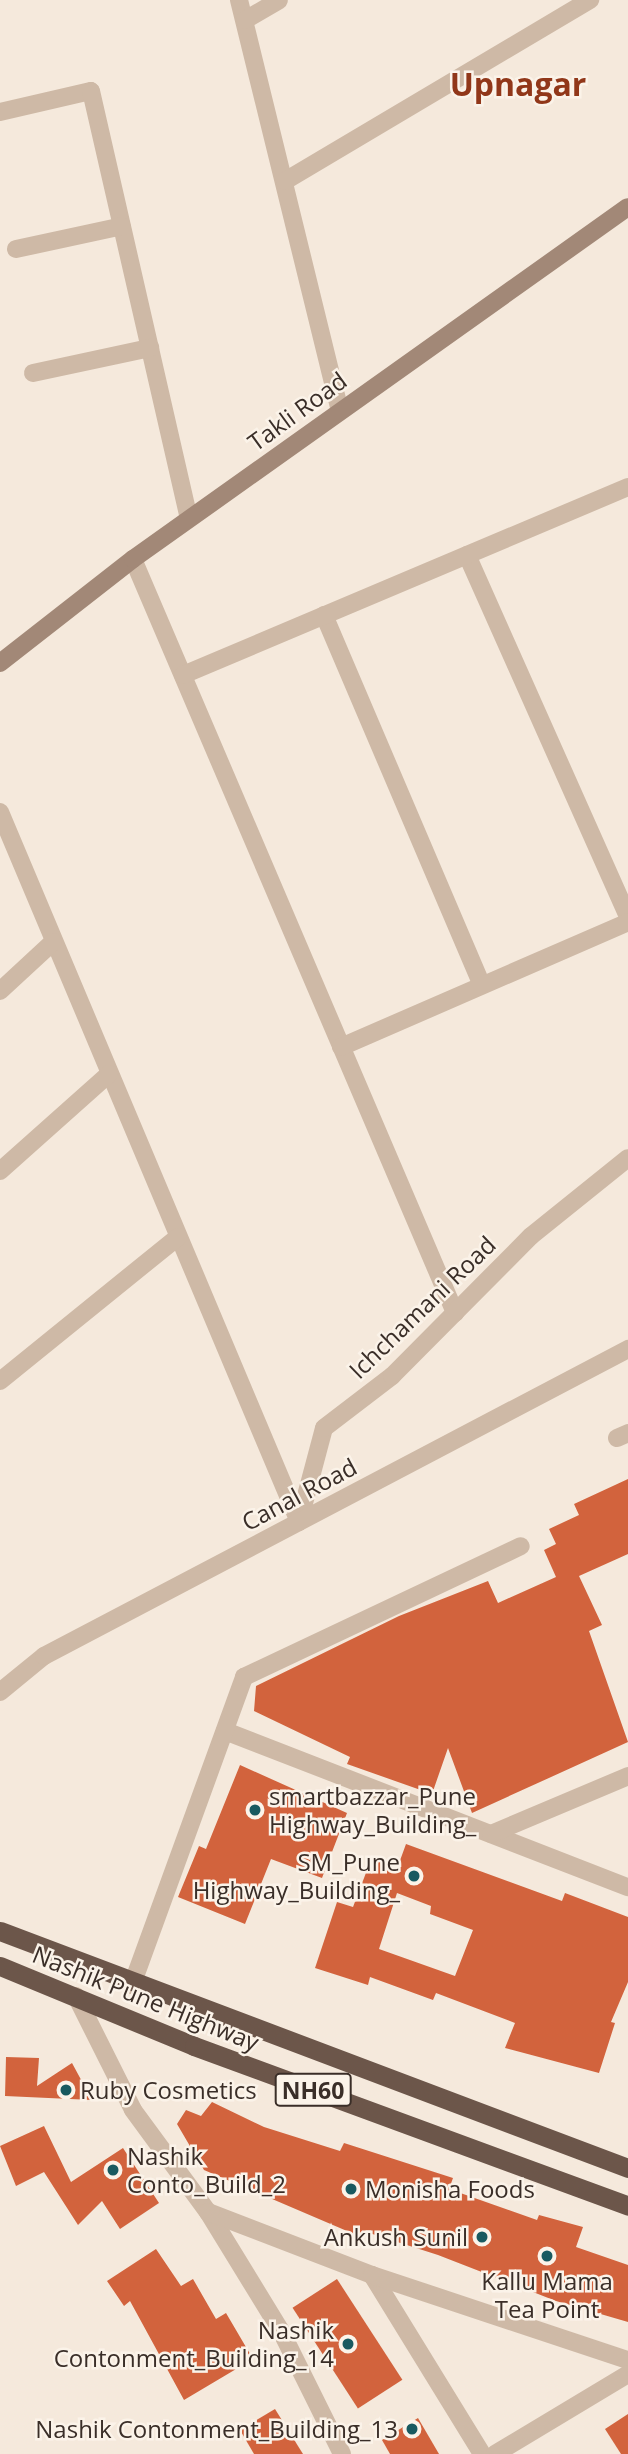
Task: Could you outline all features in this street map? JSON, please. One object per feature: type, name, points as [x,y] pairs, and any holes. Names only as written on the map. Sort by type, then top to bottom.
[{"type":"highway","name":"Nashik Pune Highway","points":[[0,1931],[132,1985],[628,2168]]},
{"type":"highway","name":"Nashik Pune Highway","points":[[0,1966],[194,2046],[628,2206]]},
{"type":"main road","name":"Takli Road","points":[[0,663],[189,518],[628,207]]},
{"type":"street","points":[[239,0],[340,410]]},
{"type":"street","points":[[245,20],[279,0]]},
{"type":"street","points":[[285,181],[590,0]]},
{"type":"street","points":[[0,112],[91,91],[189,518]]},
{"type":"street","points":[[16,249],[122,226]]},
{"type":"street","points":[[33,373],[150,348]]},
{"type":"street","points":[[183,675],[628,487]]},
{"type":"street","points":[[467,555],[628,916]]},
{"type":"street","points":[[133,559],[455,1313]]},
{"type":"street","points":[[324,615],[482,985]]},
{"type":"street","points":[[0,812],[299,1522]]},
{"type":"street","points":[[341,1047],[628,922]]},
{"type":"street","points":[[0,991],[53,942]]},
{"type":"street","points":[[0,1171],[109,1074]]},
{"type":"street","name":"Ichchamani Road","points":[[299,1522],[324,1428],[392,1376],[531,1236],[628,1158]]},
{"type":"street","points":[[0,1380],[178,1237]]},
{"type":"street","name":"Canal Road","points":[[0,1692],[44,1656],[628,1349]]},
{"type":"street","points":[[132,1985],[244,1677],[521,1546]]},
{"type":"street","points":[[225,1731],[628,1887]]},
{"type":"street","points":[[491,1834],[628,1776]]},
{"type":"street","points":[[76,1996],[133,2110],[208,2212],[281,2331],[342,2454]]},
{"type":"street","points":[[208,2212],[372,2274],[628,2360]]},
{"type":"street","points":[[372,2274],[482,2454]]},
{"type":"street","points":[[495,2454],[628,2374]]},
{"type":"building","points":[[628,1479],[628,1554],[579,1576],[602,1625],[589,1631],[628,1742],[472,1813],[448,1748],[432,1794],[347,1764],[350,1757],[254,1711],[256,1686],[399,1616],[488,1581],[498,1603],[556,1577],[544,1550],[556,1544],[549,1529],[579,1515],[574,1504]]},
{"type":"building","points":[[240,1765],[347,1813],[322,1878],[271,1859],[245,1924],[178,1897],[199,1846],[206,1849]]},
{"type":"building","points":[[406,1844],[562,1901],[565,1893],[628,1917],[628,1982],[611,2022],[615,2023],[599,2073],[505,2048],[515,2023],[436,1993],[433,2000],[370,1977],[368,1985],[315,1968],[337,1902],[353,1907],[372,1857],[398,1866]],"holes":[[[397,1893],[431,1906],[430,1914],[473,1930],[455,1976],[379,1949]]]},
{"type":"building","points":[[6,2057],[39,2058],[37,2086],[72,2063],[92,2100],[5,2096]]},
{"type":"building","points":[[212,2102],[264,2127],[340,2151],[344,2143],[453,2178],[449,2189],[537,2220],[539,2215],[583,2227],[576,2247],[628,2265],[628,2322],[556,2301],[438,2255],[363,2231],[361,2237],[204,2170],[177,2124],[186,2110],[201,2116]]},
{"type":"building","name":"Nashik Conto_Build_2","points":[[44,2126],[71,2182],[123,2148],[159,2203],[120,2229],[102,2201],[78,2225],[44,2172],[16,2186],[0,2146]]},
{"type":"building","points":[[156,2249],[181,2286],[193,2279],[216,2319],[226,2313],[253,2359],[184,2400],[130,2301],[124,2306],[107,2281]]},
{"type":"building","name":"Nashik Contonment_Building_14","points":[[337,2279],[402,2380],[358,2409],[293,2308]]},
{"type":"building","points":[[275,2409],[303,2454],[254,2454],[240,2430]]},
{"type":"building","points":[[628,2414],[628,2454],[621,2454],[605,2429]]},
{"type":"building","name":"Nashik Contonment_Building_13","points":[[418,2418],[439,2454],[390,2454],[382,2440]]},
{"type":"place","name":"smartbazzar_Pune Highway_Building_","points":[[255,1810]]},
{"type":"place","name":"SM_Pune Highway_Building_","points":[[414,1876]]},
{"type":"place","name":"Ruby Cosmetics","points":[[66,2090]]},
{"type":"place","name":"Nashik Conto_Build_2","points":[[113,2170]]},
{"type":"place","name":"Monisha Foods","points":[[351,2189]]},
{"type":"place","name":"Ankush Sunil","points":[[482,2237]]},
{"type":"place","name":"Kallu Mama Tea Point","points":[[547,2256]]},
{"type":"place","name":"Nashik Contonment_Building_14","points":[[348,2344]]},
{"type":"place","name":"Nashik Contonment_Building_13","points":[[412,2429]]},
{"type":"district","name":"Upnagar","points":[[518,84]]}]
